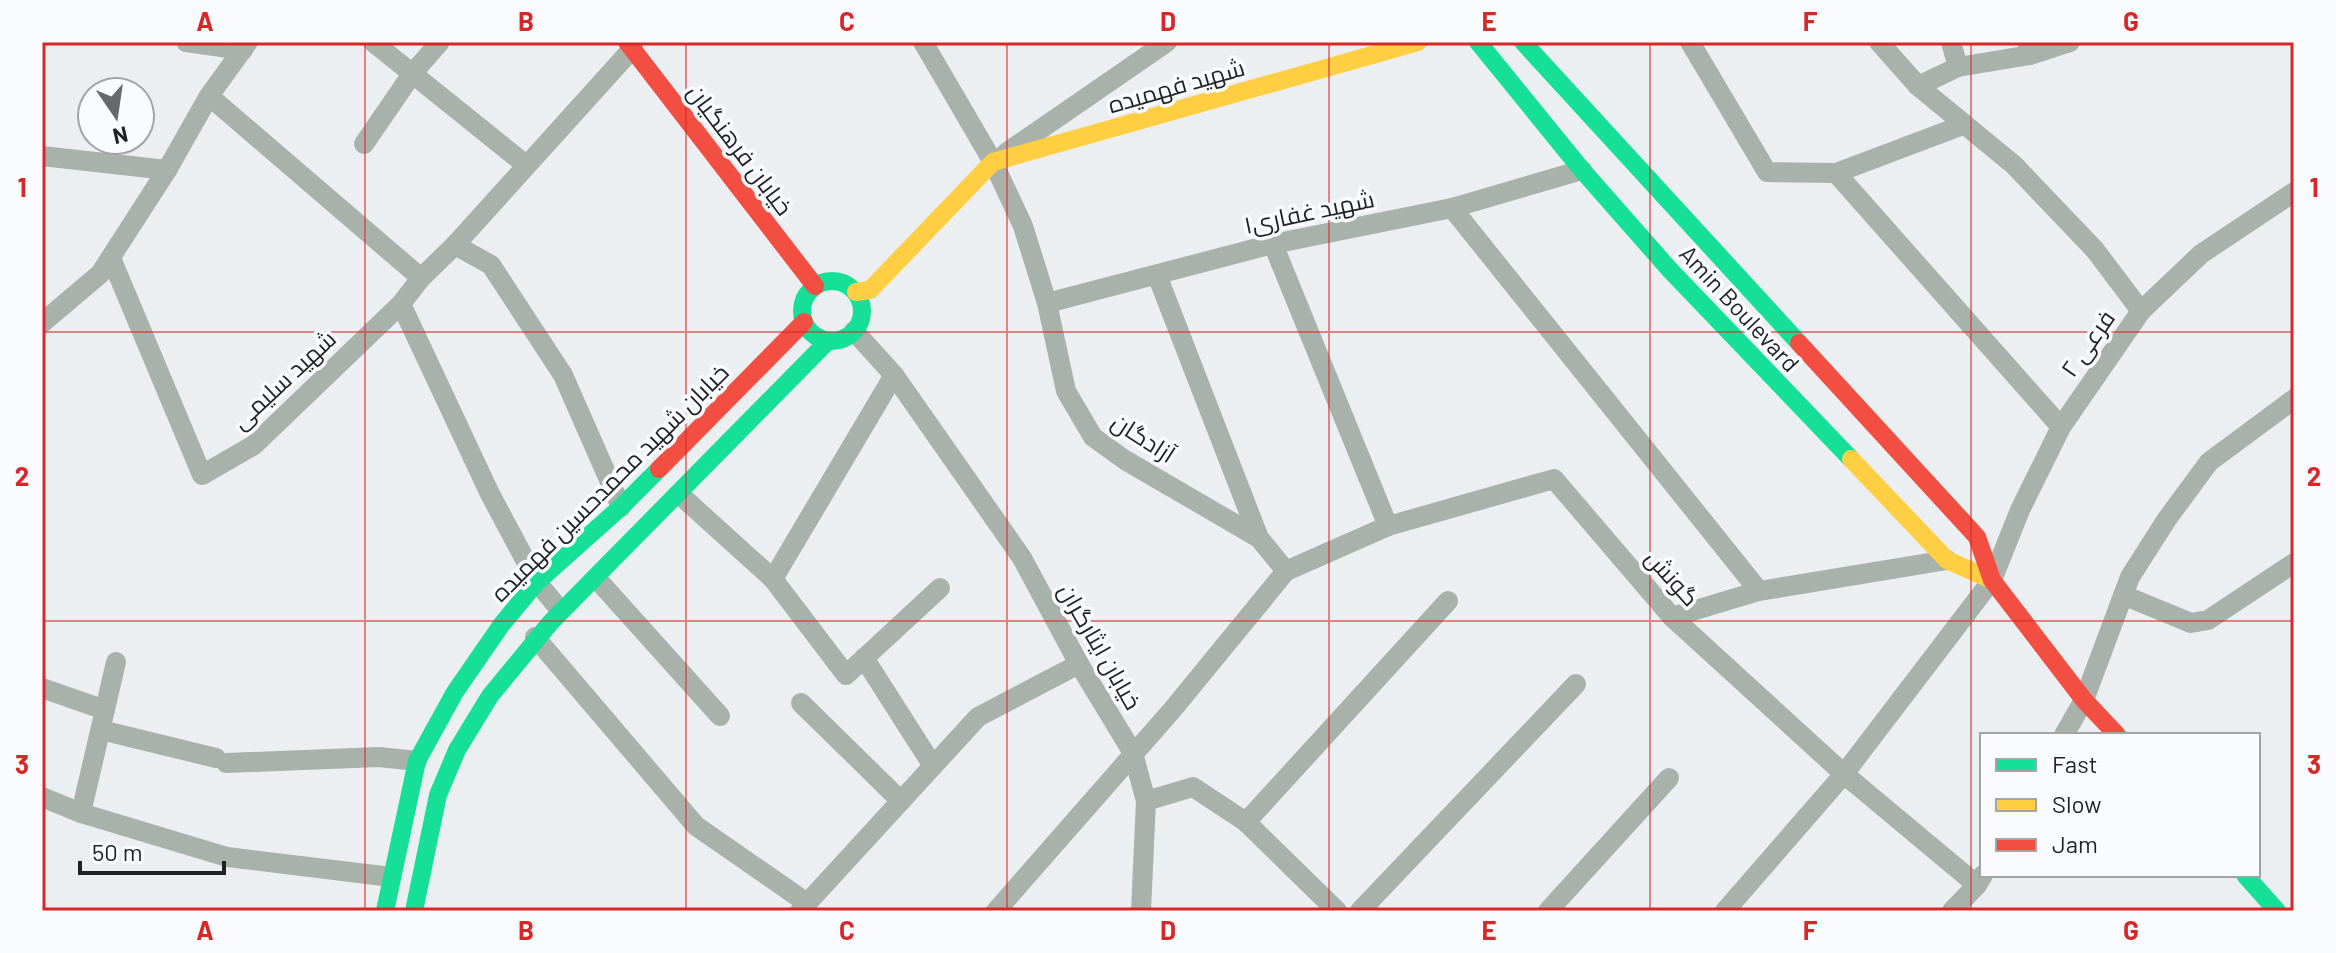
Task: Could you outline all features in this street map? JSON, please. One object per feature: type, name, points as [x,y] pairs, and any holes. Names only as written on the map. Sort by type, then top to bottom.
[{"type":"main road","name":"شهید فهمیده","points":[[993,162],[1418,42]]},
{"type":"main road","name":"Amin Boulevard","points":[[1478,42],[1582,170],[1670,270],[1947,560],[1992,580]]},
{"type":"main road","name":"Amin Boulevard","points":[[1523,42],[1977,537],[1992,580],[2084,700],[2115,733]]},
{"type":"main road","name":"خیابان فرهنگیان","points":[[630,45],[815,286]]},
{"type":"main road","points":[[856,292],[870,290],[993,162]]},
{"type":"main road","points":[[414,911],[444,779],[475,719],[535,637],[560,610],[596,578],[828,341],[848,337],[854,331],[862,311],[856,292],[839,281],[815,286],[802,306],[804,322],[811,333],[828,341]]},
{"type":"main road","name":"خیابان شهید محمدحسین فهمیده","points":[[385,911],[417,761],[455,692],[502,624],[537,582],[621,507],[804,322]]},
{"type":"main road","points":[[2247,877],[2277,911]]},
{"type":"street","points":[[186,42],[246,46]]},
{"type":"street","points":[[373,42],[526,165]]},
{"type":"street","points":[[364,144],[412,74],[440,42]]},
{"type":"street","name":"آزادگان","points":[[923,42],[993,162],[1023,226],[1047,303],[1066,391],[1093,437],[1125,460],[1259,538],[1286,571]]},
{"type":"street","points":[[993,162],[1167,42]]},
{"type":"street","points":[[1690,42],[1767,172],[1836,173],[1963,125]]},
{"type":"street","points":[[1879,42],[1918,86],[2024,175],[2095,250],[2141,311]]},
{"type":"street","points":[[1951,42],[1958,67]]},
{"type":"street","points":[[1918,86],[1958,67],[2070,42]]},
{"type":"street","name":"شهید سلیمی","points":[[111,258],[202,475],[254,445],[401,304],[630,45]]},
{"type":"street","points":[[42,323],[100,274],[167,170],[209,96],[246,46]]},
{"type":"street","points":[[209,96],[421,278]]},
{"type":"street","points":[[42,156],[167,170]]},
{"type":"street","name":"شهید غفاری۱","points":[[1047,303],[1273,244],[1452,208],[1582,170]]},
{"type":"street","points":[[1836,173],[2061,427]]},
{"type":"street","name":"فرعی ۲","points":[[1725,911],[1844,774],[1992,580],[2020,510],[2061,427],[2141,311],[2201,254],[2294,192]]},
{"type":"street","points":[[1452,208],[1759,591]]},
{"type":"street","points":[[1273,244],[1388,526]]},
{"type":"street","points":[[455,245],[491,265],[563,375],[621,507]]},
{"type":"street","points":[[1157,275],[1259,538]]},
{"type":"street","points":[[401,304],[490,494],[537,582],[560,610]]},
{"type":"street","name":"خیابان ایثارگران","points":[[854,331],[894,375],[1022,558],[1079,664],[1133,753],[1146,801],[1141,911]]},
{"type":"street","points":[[773,579],[894,375]]},
{"type":"street","points":[[2065,733],[2084,700],[2130,577],[2209,462],[2294,399]]},
{"type":"street","name":"گونش","points":[[1286,571],[1388,526],[1554,479],[1672,617],[1844,774],[1980,880]]},
{"type":"street","points":[[679,494],[773,579],[846,675],[940,588]]},
{"type":"street","points":[[1672,617],[1759,591],[1947,560]]},
{"type":"street","points":[[2123,595],[2191,623],[2208,620],[2294,563]]},
{"type":"street","points":[[996,911],[1173,709],[1286,571]]},
{"type":"street","points":[[596,578],[720,716]]},
{"type":"street","points":[[1246,822],[1448,601]]},
{"type":"street","points":[[535,637],[696,826],[804,907],[978,717],[1079,664]]},
{"type":"street","points":[[864,658],[933,766]]},
{"type":"street","points":[[81,813],[116,662]]},
{"type":"street","points":[[1360,911],[1576,684]]},
{"type":"street","points":[[42,688],[103,720],[221,760],[379,757],[417,761]]},
{"type":"street","points":[[801,703],[901,801]]},
{"type":"street","points":[[1548,911],[1669,778]]},
{"type":"street","points":[[1146,801],[1193,787],[1246,822],[1337,911]]},
{"type":"street","points":[[42,797],[81,813],[227,857],[383,876]]},
{"type":"street","points":[[1952,911],[1980,880]]},
{"type":"traffic: fast","points":[[1478,42],[1582,170],[1670,270],[1851,459]]},
{"type":"traffic: fast","points":[[1523,42],[1799,343]]},
{"type":"traffic: fast","points":[[832,281],[843,283],[853,290],[860,300],[862,311],[860,322],[853,332],[843,339],[832,341],[821,339],[811,332],[804,322],[802,311],[804,300],[811,290],[821,283],[832,281]]},
{"type":"traffic: fast","points":[[414,911],[438,795],[457,750],[490,696],[551,622],[828,341]]},
{"type":"traffic: fast","points":[[385,911],[417,761],[455,692],[502,624],[537,582],[659,469]]},
{"type":"traffic: fast","points":[[2247,877],[2277,911]]},
{"type":"traffic: slow","points":[[856,292],[870,290],[993,162],[1418,42]]},
{"type":"traffic: slow","points":[[1851,459],[1947,560],[1992,580]]},
{"type":"traffic: jam","points":[[627,42],[815,286]]},
{"type":"traffic: jam","points":[[659,469],[804,322]]},
{"type":"traffic: jam","points":[[1799,343],[1977,537],[1992,580],[2084,700],[2115,733]]}]
